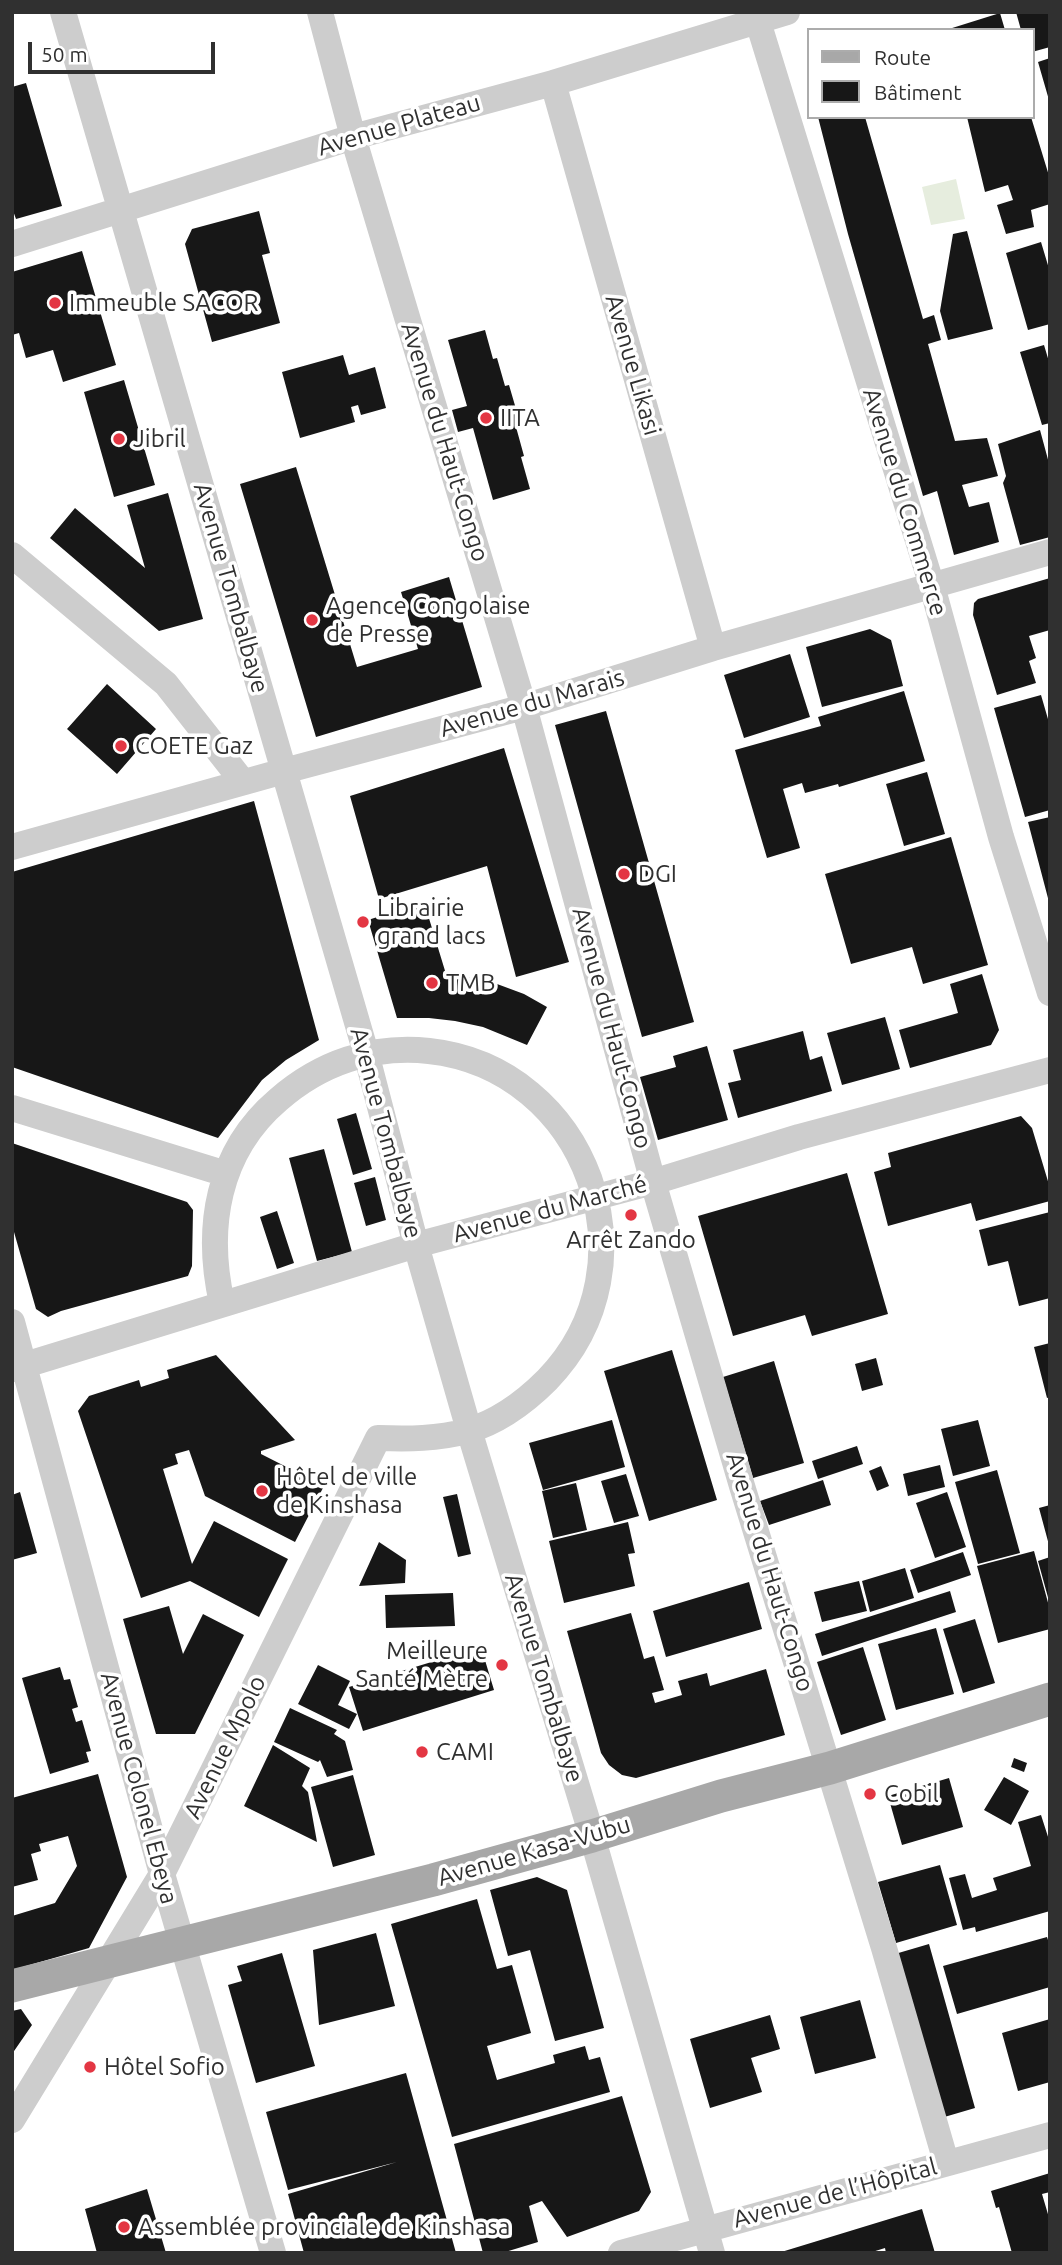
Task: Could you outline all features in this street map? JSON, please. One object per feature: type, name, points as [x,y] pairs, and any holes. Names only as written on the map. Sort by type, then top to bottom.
[{"type":"main road","name":"Avenue Kasa-Vubu","points":[[12,1986],[433,1880],[592,1836],[721,1796],[830,1768],[1050,1699]]},
{"type":"street","name":"Avenue Tombalbaye","points":[[63,12],[366,1053],[416,1245],[469,1430],[592,1836],[709,2240]]},
{"type":"street","name":"Avenue du Haut-Congo","points":[[320,12],[353,136],[524,707],[653,1182],[946,2162]]},
{"type":"street","name":"Avenue Plateau","points":[[12,244],[353,136],[553,83],[756,16],[787,12]]},
{"type":"street","name":"Avenue du Commerce","points":[[756,16],[932,586],[1001,837],[1050,993]]},
{"type":"street","name":"Avenue Likasi","points":[[553,83],[713,648]]},
{"type":"street","name":"Avenue du Marais","points":[[12,847],[524,707],[713,648],[1050,552]]},
{"type":"street","points":[[12,555],[166,684],[243,782]]},
{"type":"street","points":[[222,1303],[215,1271],[213,1238],[217,1205],[226,1174],[243,1140],[276,1101],[296,1084],[329,1065],[366,1053],[408,1049],[451,1053],[491,1068],[528,1090],[558,1120],[581,1156],[596,1197],[602,1233],[601,1269],[592,1305],[578,1338],[558,1369],[532,1395],[502,1416],[469,1430]]},
{"type":"street","name":"Avenue du Marché","points":[[18,1367],[416,1245],[653,1182],[799,1137],[1050,1070]]},
{"type":"street","points":[[12,1108],[226,1174]]},
{"type":"street","name":"Avenue Colonel Ebeya","points":[[12,1322],[18,1367],[273,2253]]},
{"type":"street","name":"Avenue Mpolo","points":[[12,2120],[162,1874],[378,1438],[424,1440],[469,1430]]},
{"type":"street","name":"Avenue de l’Hôpital","points":[[621,2253],[709,2240],[946,2162],[1050,2135]]},
{"type":"green space","points":[[956,179],[965,219],[931,225],[922,187]]},
{"type":"building","points":[[1016,12],[1050,12],[1050,47],[1034,51],[1034,28],[1020,28]]},
{"type":"building","points":[[1000,13],[1004,28],[952,28]]},
{"type":"building","points":[[1050,58],[1050,100],[1049,100],[1038,62]]},
{"type":"building","points":[[26,83],[62,206],[16,219],[12,208],[12,87]]},
{"type":"building","points":[[819,119],[866,119],[923,319],[934,315],[941,340],[928,344],[955,441],[987,438],[998,476],[962,485],[969,507],[989,502],[999,542],[954,555],[937,491],[923,496],[848,234]]},
{"type":"building","points":[[967,119],[1032,119],[1050,179],[1050,204],[1031,210],[1034,227],[1006,234],[997,205],[1013,200],[1008,185],[985,192]]},
{"type":"building","points":[[259,211],[270,253],[262,255],[280,323],[212,342],[185,244],[192,229]]},
{"type":"building","points":[[967,231],[993,329],[948,340],[940,311],[953,234]]},
{"type":"building","points":[[1041,242],[1050,272],[1050,324],[1028,330],[1006,253]]},
{"type":"building","name":"Immeuble SACOR","points":[[82,251],[116,365],[63,382],[53,350],[26,358],[19,333],[12,335],[12,272]]},
{"type":"building","name":"IITA","points":[[485,330],[493,359],[497,358],[505,386],[509,385],[521,426],[516,427],[530,489],[493,500],[473,428],[458,432],[452,410],[467,406],[448,340]]},
{"type":"building","points":[[1044,345],[1050,365],[1050,423],[1042,425],[1020,352]]},
{"type":"building","points":[[343,355],[349,375],[375,367],[386,408],[361,415],[358,405],[351,407],[355,422],[300,438],[282,372]]},
{"type":"building","name":"Jibril","points":[[124,380],[155,485],[114,497],[84,392]]},
{"type":"building","points":[[1040,430],[1050,467],[1050,537],[1020,545],[1003,483],[1006,476],[998,444]]},
{"type":"building","name":"Agence Congolaise de Presse","points":[[296,467],[357,667],[418,649],[401,592],[449,577],[482,687],[316,737],[240,484]]},
{"type":"building","points":[[168,493],[203,619],[159,631],[50,538],[75,508],[145,568],[127,505]]},
{"type":"building","points":[[1050,578],[1050,630],[1029,636],[1036,658],[1029,661],[1036,683],[997,695],[973,615],[974,603],[978,599]]},
{"type":"building","points":[[870,629],[891,640],[903,686],[822,707],[806,647]]},
{"type":"building","points":[[790,654],[810,717],[744,738],[724,675]]},
{"type":"building","points":[[107,684],[156,729],[117,774],[67,729]]},
{"type":"building","points":[[904,691],[925,761],[839,787],[838,784],[805,793],[802,783],[783,789],[800,848],[767,858],[735,750],[821,726],[818,717]]},
{"type":"building","points":[[1041,695],[1050,726],[1050,810],[1025,817],[994,708]]},
{"type":"building","name":"DGI","points":[[606,711],[694,1022],[642,1037],[555,725]]},
{"type":"building","points":[[504,748],[569,962],[516,977],[487,866],[379,899],[350,796]]},
{"type":"building","points":[[927,772],[945,834],[904,846],[886,784]]},
{"type":"building","points":[[254,801],[319,1040],[286,1060],[262,1080],[218,1138],[12,1067],[12,872]]},
{"type":"building","points":[[1050,817],[1050,901],[1049,902],[1028,822]]},
{"type":"building","points":[[951,837],[988,965],[923,984],[912,947],[851,964],[825,874]]},
{"type":"building","points":[[424,902],[446,974],[489,981],[524,994],[547,1007],[527,1045],[483,1027],[455,1021],[397,1018],[368,920]]},
{"type":"building","points":[[982,974],[999,1030],[991,1045],[910,1068],[899,1030],[958,1013],[950,984]]},
{"type":"building","points":[[885,1017],[900,1069],[842,1085],[827,1033]]},
{"type":"building","points":[[803,1031],[810,1060],[822,1056],[832,1091],[738,1118],[728,1083],[741,1080],[733,1050]]},
{"type":"building","points":[[707,1046],[728,1120],[658,1140],[640,1077],[676,1067],[673,1056]]},
{"type":"building","points":[[356,1113],[372,1169],[353,1175],[337,1119]]},
{"type":"building","points":[[1021,1116],[1032,1128],[1050,1188],[1050,1201],[976,1221],[971,1203],[888,1226],[874,1172],[891,1167],[888,1153]]},
{"type":"building","points":[[12,1143],[187,1202],[193,1210],[192,1266],[188,1276],[61,1311],[48,1317],[36,1309],[12,1225]]},
{"type":"building","points":[[324,1149],[352,1252],[317,1261],[289,1158]]},
{"type":"building","points":[[847,1173],[888,1314],[812,1336],[805,1315],[733,1336],[698,1216]]},
{"type":"building","points":[[375,1177],[386,1220],[366,1226],[354,1183]]},
{"type":"building","points":[[277,1211],[294,1263],[277,1269],[260,1217]]},
{"type":"building","points":[[1050,1212],[1050,1298],[1019,1306],[1008,1261],[988,1266],[979,1230]]},
{"type":"building","points":[[1050,1343],[1050,1397],[1047,1398],[1034,1347]]},
{"type":"building","points":[[672,1350],[717,1500],[649,1521],[604,1371]]},
{"type":"building","name":"Hôtel de ville de Kinshasa","points":[[216,1355],[295,1440],[261,1451],[261,1454],[324,1486],[295,1542],[205,1496],[189,1450],[175,1454],[178,1464],[163,1469],[192,1564],[214,1521],[288,1559],[259,1617],[190,1581],[141,1598],[78,1411],[89,1396],[139,1380],[141,1387],[169,1378],[167,1370]]},
{"type":"building","points":[[876,1358],[883,1385],[862,1391],[855,1364]]},
{"type":"building","points":[[774,1361],[804,1463],[753,1478],[723,1377]]},
{"type":"building","points":[[612,1420],[625,1467],[543,1490],[529,1443]]},
{"type":"building","points":[[978,1420],[990,1466],[953,1476],[941,1429]]},
{"type":"building","points":[[857,1446],[863,1464],[818,1479],[812,1461]]},
{"type":"building","points":[[940,1465],[945,1487],[908,1496],[903,1474]]},
{"type":"building","points":[[881,1466],[889,1486],[877,1491],[869,1471]]},
{"type":"building","points":[[997,1470],[1020,1553],[978,1564],[955,1482]]},
{"type":"building","points":[[626,1474],[639,1516],[614,1523],[601,1481]]},
{"type":"building","points":[[823,1480],[831,1505],[769,1525],[760,1501]]},
{"type":"building","points":[[576,1483],[587,1530],[553,1538],[542,1491]]},
{"type":"building","points":[[20,1492],[37,1553],[12,1560],[12,1495]]},
{"type":"building","points":[[947,1492],[966,1547],[935,1558],[916,1503]]},
{"type":"building","points":[[457,1494],[471,1554],[458,1557],[443,1497]]},
{"type":"building","points":[[1050,1505],[1050,1545],[1049,1545],[1039,1508]]},
{"type":"building","points":[[628,1522],[635,1553],[628,1554],[635,1586],[564,1603],[549,1541]]},
{"type":"building","points":[[379,1542],[406,1560],[405,1583],[359,1586]]},
{"type":"building","points":[[1034,1551],[1050,1610],[1050,1629],[998,1643],[977,1566]]},
{"type":"building","points":[[963,1552],[971,1575],[918,1593],[910,1570]]},
{"type":"building","points":[[1050,1557],[1050,1601],[1049,1601],[1038,1561]]},
{"type":"building","points":[[905,1568],[914,1598],[870,1612],[862,1581]]},
{"type":"building","points":[[859,1581],[867,1611],[822,1622],[814,1592]]},
{"type":"building","points":[[749,1582],[762,1629],[666,1657],[653,1611]]},
{"type":"building","points":[[950,1591],[956,1612],[822,1656],[815,1634]]},
{"type":"building","points":[[453,1593],[455,1626],[386,1628],[385,1595]]},
{"type":"building","points":[[169,1606],[183,1654],[203,1614],[244,1635],[195,1734],[156,1734],[123,1619]]},
{"type":"building","points":[[631,1613],[644,1659],[654,1656],[664,1690],[652,1693],[655,1703],[682,1695],[678,1681],[707,1673],[710,1686],[766,1669],[785,1735],[636,1778],[622,1775],[609,1765],[601,1753],[567,1631]]},
{"type":"building","points":[[975,1619],[995,1683],[963,1693],[943,1629]]},
{"type":"building","points":[[936,1628],[954,1694],[896,1710],[878,1644]]},
{"type":"building","points":[[481,1647],[494,1690],[363,1731],[349,1687]]},
{"type":"building","points":[[863,1647],[886,1720],[841,1735],[817,1662]]},
{"type":"building","points":[[318,1665],[350,1681],[338,1705],[357,1714],[349,1729],[298,1704]]},
{"type":"building","points":[[60,1667],[64,1680],[70,1679],[78,1707],[72,1709],[76,1722],[82,1720],[91,1751],[86,1752],[89,1762],[50,1774],[22,1678]]},
{"type":"building","points":[[290,1708],[337,1730],[334,1734],[345,1741],[353,1770],[327,1777],[320,1760],[318,1762],[274,1742]]},
{"type":"building","points":[[273,1745],[310,1768],[302,1786],[308,1792],[317,1842],[244,1806]]},
{"type":"building","points":[[1014,1758],[1027,1763],[1024,1772],[1011,1767]]},
{"type":"building","points":[[98,1774],[127,1877],[89,1948],[12,1970],[12,1916],[55,1903],[77,1866],[68,1836],[39,1844],[41,1851],[31,1854],[38,1880],[12,1887],[12,1798]]},
{"type":"building","points":[[353,1775],[375,1855],[333,1867],[311,1787]]},
{"type":"building","points":[[1004,1777],[1029,1791],[1011,1825],[984,1810]]},
{"type":"building","points":[[949,1778],[963,1827],[902,1845],[888,1796]]},
{"type":"building","points":[[1041,1815],[1050,1843],[1050,1911],[976,1932],[975,1927],[963,1930],[949,1878],[965,1874],[972,1898],[997,1890],[993,1878],[1031,1866],[1018,1822]]},
{"type":"building","points":[[940,1865],[957,1925],[896,1943],[878,1882]]},
{"type":"building","points":[[537,1877],[567,1890],[604,2028],[555,2041],[530,1950],[508,1956],[490,1890]]},
{"type":"building","points":[[477,1899],[497,1969],[512,1965],[531,2033],[487,2046],[497,2080],[555,2063],[553,2055],[585,2046],[589,2060],[600,2057],[610,2092],[452,2137],[391,1924]]},
{"type":"building","points":[[376,1933],[395,2006],[319,2025],[313,1950]]},
{"type":"building","points":[[1047,1937],[1050,1946],[1050,1987],[957,2014],[943,1966]]},
{"type":"building","points":[[929,1944],[975,2108],[941,2118],[895,1954]]},
{"type":"building","points":[[282,1953],[315,2066],[256,2083],[228,1985],[242,1981],[237,1966]]},
{"type":"building","points":[[860,2000],[876,2058],[815,2074],[800,2017]]},
{"type":"building","points":[[21,2009],[32,2025],[12,2054],[12,2011]]},
{"type":"building","points":[[770,2015],[780,2049],[751,2058],[762,2092],[710,2108],[690,2039]]},
{"type":"building","points":[[1050,2019],[1050,2082],[1018,2091],[1002,2033]]},
{"type":"building","points":[[406,2073],[456,2253],[304,2253],[288,2194],[397,2162],[288,2190],[266,2112]]},
{"type":"building","points":[[622,2096],[651,2192],[639,2211],[567,2237],[542,2201],[529,2206],[538,2242],[502,2253],[483,2253],[454,2144]]},
{"type":"building","points":[[1050,2173],[1050,2192],[1042,2194],[1050,2221],[1050,2253],[1012,2253],[999,2207],[996,2208],[991,2191]]},
{"type":"building","name":"Assemblée provinciale de Kinshasa","points":[[147,2189],[166,2253],[97,2253],[85,2209]]},
{"type":"building","points":[[922,2209],[935,2253],[886,2253],[885,2248],[869,2253],[778,2253]]},
{"type":"place","name":"Immeuble SACOR","points":[[55,303]]},
{"type":"place","name":"IITA","points":[[486,418]]},
{"type":"place","name":"Jibril","points":[[119,439]]},
{"type":"place","name":"Agence Congolaise de Presse","points":[[312,620]]},
{"type":"place","name":"COETE Gaz","points":[[121,746]]},
{"type":"place","name":"DGI","points":[[624,874]]},
{"type":"place","name":"Librairie grand lacs","points":[[363,922]]},
{"type":"place","name":"TMB","points":[[432,983]]},
{"type":"place","name":"Arrêt Zando","points":[[631,1215]]},
{"type":"place","name":"Hôtel de ville de Kinshasa","points":[[262,1491]]},
{"type":"place","name":"Meilleure Santé Mètre","points":[[502,1665]]},
{"type":"place","name":"CAMI","points":[[422,1752]]},
{"type":"place","name":"Cobil","points":[[870,1794]]},
{"type":"place","name":"Hôtel Sofio","points":[[90,2067]]},
{"type":"place","name":"Assemblée provinciale de Kinshasa","points":[[124,2227]]}]
